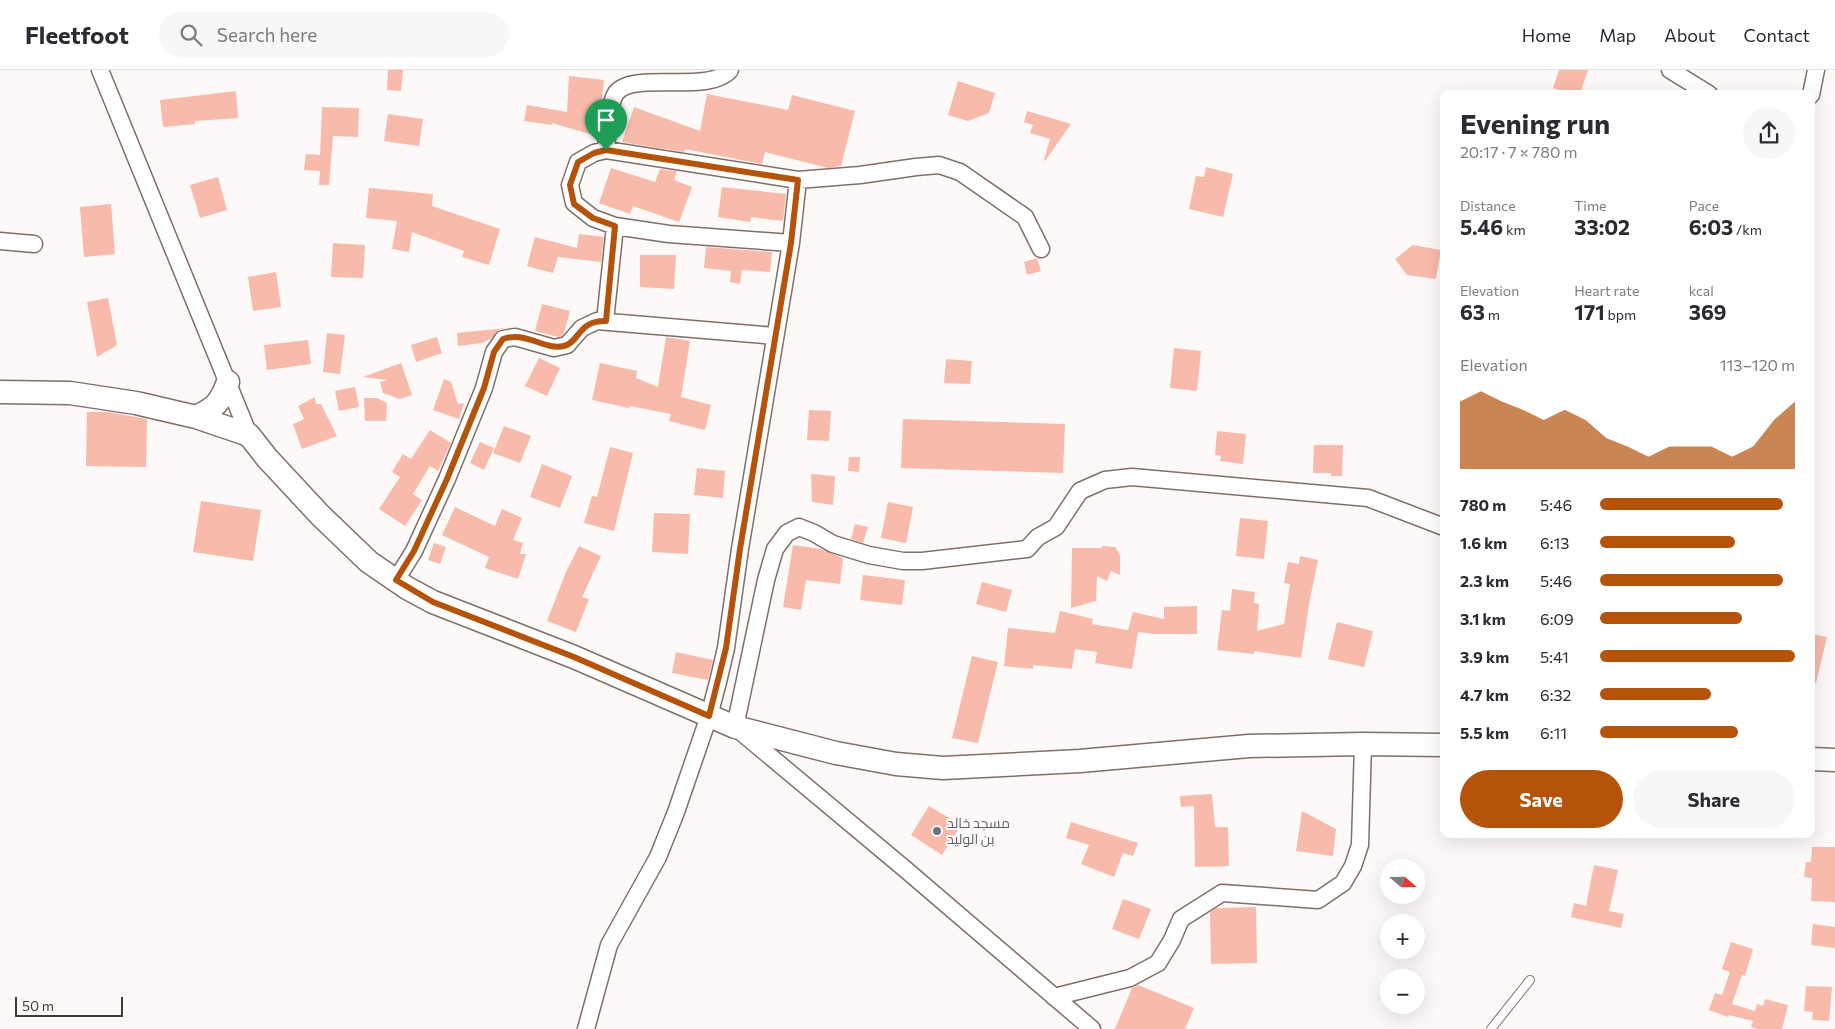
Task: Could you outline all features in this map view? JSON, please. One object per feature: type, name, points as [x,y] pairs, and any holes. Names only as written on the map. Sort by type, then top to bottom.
[{"type":"street","points":[[100,70],[249,435],[267,458],[320,515],[369,562],[433,602],[574,657],[735,727],[836,753],[896,764],[943,768],[1080,761],[1249,746],[1440,745]]},
{"type":"street","points":[[606,150],[613,100],[616,92],[622,87],[634,82],[711,80],[725,76],[730,70]]},
{"type":"street","points":[[1670,70],[1702,90]]},
{"type":"street","points":[[1812,90],[1816,70]]},
{"type":"street","points":[[791,243],[669,234],[615,226],[593,218],[574,204],[570,185],[578,162],[594,153],[606,150],[798,180],[939,166],[960,172],[1025,217],[1041,249]]},
{"type":"street","points":[[586,1029],[609,945],[658,857],[676,812],[709,716],[726,648],[740,549],[791,243],[798,180]]},
{"type":"street","points":[[606,321],[615,226]]},
{"type":"street","points":[[0,241],[34,244]]},
{"type":"street","points":[[396,580],[414,551],[447,479],[484,388],[494,352],[503,339],[515,336],[554,348],[567,345],[582,328],[597,321],[775,336]]},
{"type":"street","points":[[196,417],[212,409],[219,402],[228,382]]},
{"type":"street","points":[[0,392],[70,393],[136,403],[196,417],[249,435]]},
{"type":"street","points":[[735,727],[766,580],[775,549],[787,533],[799,527],[833,544],[869,555],[903,561],[922,561],[1010,552],[1027,549],[1038,537],[1056,527],[1080,492],[1105,480],[1132,478],[1368,498],[1440,525]]},
{"type":"street","points":[[735,727],[1092,1029]]},
{"type":"street","points":[[1054,997],[1130,978],[1158,963],[1172,940],[1181,919],[1222,893],[1318,900],[1343,883],[1353,866],[1360,844],[1364,744]]},
{"type":"street","points":[[1815,759],[1835,760]]},
{"type":"lane","points":[[1491,1029],[1530,980]]},
{"type":"building","points":[[388,70],[403,70],[401,91],[387,90]]},
{"type":"building","points":[[1559,70],[1588,70],[1581,90],[1559,90],[1553,88]]},
{"type":"building","points":[[569,76],[604,80],[601,107],[593,135],[552,123],[552,125],[524,121],[527,105],[567,112]]},
{"type":"building","points":[[958,81],[995,93],[989,113],[968,121],[948,115]]},
{"type":"building","points":[[236,91],[238,118],[195,121],[195,124],[163,127],[160,100]]},
{"type":"building","points":[[707,94],[788,110],[792,95],[855,111],[841,166],[828,168],[765,152],[762,164],[685,149],[684,152],[622,142],[634,107],[700,131]]},
{"type":"building","points":[[322,107],[359,108],[358,137],[333,136],[329,185],[319,185],[320,171],[304,170],[306,154],[320,155]]},
{"type":"building","points":[[1027,111],[1071,124],[1045,161],[1050,139],[1030,133],[1033,125],[1024,122]]},
{"type":"building","points":[[388,114],[423,119],[419,146],[384,141]]},
{"type":"building","points":[[1206,167],[1233,174],[1223,217],[1189,209],[1196,176],[1204,177]]},
{"type":"building","points":[[611,168],[655,182],[660,169],[677,171],[674,180],[692,187],[679,222],[633,206],[630,214],[599,203]]},
{"type":"building","points":[[218,177],[227,210],[200,218],[190,185]]},
{"type":"building","points":[[722,187],[786,194],[783,221],[751,217],[750,222],[718,217]]},
{"type":"building","points":[[369,188],[433,194],[432,206],[500,229],[489,265],[462,257],[464,251],[412,232],[409,252],[392,249],[397,221],[366,218]]},
{"type":"building","points":[[111,204],[115,254],[84,257],[80,207]]},
{"type":"building","points":[[579,234],[604,237],[601,262],[558,257],[553,273],[527,266],[535,237],[577,248]]},
{"type":"building","points":[[333,243],[365,245],[363,278],[331,277]]},
{"type":"building","points":[[1413,245],[1440,250],[1436,279],[1407,275],[1395,259]]},
{"type":"building","points":[[706,247],[772,252],[770,272],[742,270],[740,284],[730,282],[731,271],[704,268]]},
{"type":"building","points":[[640,255],[676,255],[674,289],[640,287]]},
{"type":"building","points":[[1037,258],[1041,271],[1027,275],[1024,262]]},
{"type":"building","points":[[276,272],[281,307],[253,311],[248,277]]},
{"type":"building","points":[[108,298],[117,345],[97,357],[87,302]]},
{"type":"building","points":[[542,304],[570,311],[562,336],[558,337],[535,331]]},
{"type":"building","points":[[506,328],[498,330],[492,338],[482,343],[458,346],[457,333]]},
{"type":"building","points":[[327,333],[345,335],[340,374],[323,372]]},
{"type":"building","points":[[437,337],[442,353],[416,362],[411,345]]},
{"type":"building","points":[[666,337],[690,341],[681,397],[711,405],[705,430],[669,421],[671,414],[592,400],[600,363],[637,371],[636,378],[658,387]]},
{"type":"building","points":[[308,340],[311,364],[267,370],[264,345]]},
{"type":"building","points":[[1174,348],[1201,351],[1197,391],[1170,388]]},
{"type":"building","points":[[539,358],[560,368],[547,396],[525,386]]},
{"type":"building","points":[[946,359],[972,361],[970,384],[944,383]]},
{"type":"building","points":[[401,363],[412,395],[400,399],[383,393],[380,382],[388,380],[363,377]]},
{"type":"building","points":[[444,379],[451,382],[458,404],[464,403],[459,419],[433,410]]},
{"type":"building","points":[[355,387],[359,407],[339,411],[335,391]]},
{"type":"building","points":[[315,397],[316,404],[321,404],[337,436],[302,449],[293,424],[304,419],[298,406]]},
{"type":"building","points":[[364,398],[377,398],[387,403],[386,421],[365,421]]},
{"type":"building","points":[[809,410],[831,411],[829,441],[807,440]]},
{"type":"building","points":[[87,412],[108,412],[147,419],[146,467],[86,466]]},
{"type":"building","points":[[903,419],[1065,424],[1063,473],[901,468]]},
{"type":"building","points":[[504,426],[531,436],[520,463],[493,453]]},
{"type":"building","points":[[430,430],[451,443],[438,471],[430,466],[413,494],[422,500],[405,526],[379,509],[400,477],[392,472],[403,454],[411,459]]},
{"type":"building","points":[[1217,431],[1246,434],[1243,464],[1220,461],[1221,456],[1215,455]]},
{"type":"building","points":[[480,442],[494,448],[484,470],[470,463]]},
{"type":"building","points":[[1314,445],[1343,445],[1342,476],[1331,476],[1331,473],[1313,473]]},
{"type":"building","points":[[610,447],[633,453],[614,531],[584,523],[592,496],[597,497]]},
{"type":"building","points":[[849,457],[860,457],[859,472],[848,471]]},
{"type":"building","points":[[542,464],[572,476],[560,508],[530,497]]},
{"type":"building","points":[[697,468],[725,471],[723,498],[694,495]]},
{"type":"building","points":[[811,474],[835,476],[833,505],[812,502]]},
{"type":"building","points":[[201,501],[261,510],[253,561],[193,552]]},
{"type":"building","points":[[888,502],[913,507],[906,543],[881,538]]},
{"type":"building","points":[[455,507],[495,526],[502,509],[522,518],[513,540],[523,543],[520,554],[526,554],[518,579],[485,568],[489,557],[442,535]]},
{"type":"building","points":[[654,513],[690,514],[688,554],[652,552]]},
{"type":"building","points":[[1240,518],[1268,521],[1264,559],[1236,556]]},
{"type":"building","points":[[855,524],[868,527],[863,543],[851,539]]},
{"type":"building","points":[[434,543],[446,547],[440,564],[428,560]]},
{"type":"building","points":[[793,545],[821,549],[843,558],[840,584],[806,580],[801,610],[783,607]]},
{"type":"building","points":[[579,546],[601,556],[582,597],[589,599],[576,632],[547,621],[566,572]]},
{"type":"building","points":[[1102,546],[1115,547],[1120,555],[1120,575],[1111,571],[1107,581],[1097,576],[1096,601],[1071,608],[1072,548],[1102,548]]},
{"type":"building","points":[[1300,556],[1318,560],[1301,658],[1254,651],[1254,654],[1217,650],[1222,610],[1230,611],[1232,589],[1255,592],[1254,603],[1259,604],[1257,631],[1284,624],[1290,584],[1284,583],[1288,562],[1299,564]]},
{"type":"building","points":[[863,575],[905,580],[902,605],[860,600]]},
{"type":"building","points":[[982,582],[1012,590],[1006,612],[976,604]]},
{"type":"building","points":[[1197,606],[1197,634],[1138,632],[1132,669],[1095,663],[1097,652],[1075,649],[1072,669],[1033,665],[1033,669],[1004,666],[1008,628],[1055,633],[1060,611],[1093,619],[1092,624],[1128,630],[1133,612],[1164,619],[1164,607]]},
{"type":"building","points":[[1337,622],[1373,631],[1364,667],[1328,659]]},
{"type":"building","points":[[1815,635],[1827,637],[1815,683]]},
{"type":"building","points":[[676,652],[713,660],[708,680],[672,673]]},
{"type":"building","points":[[972,656],[998,662],[978,743],[952,738]]},
{"type":"building","points":[[1212,794],[1215,827],[1228,827],[1229,866],[1195,867],[1194,806],[1181,807],[1180,796]]},
{"type":"building","points":[[929,806],[961,825],[942,855],[911,835]]},
{"type":"building","points":[[1302,811],[1336,829],[1333,856],[1296,851]]},
{"type":"building","points":[[1071,822],[1138,843],[1133,856],[1123,853],[1114,877],[1081,864],[1089,845],[1066,838]]},
{"type":"building","points":[[1812,847],[1835,847],[1835,902],[1811,901],[1812,878],[1804,877],[1806,862],[1811,862]]},
{"type":"building","points":[[1594,865],[1618,870],[1609,911],[1624,914],[1621,928],[1571,917],[1574,903],[1586,906]]},
{"type":"building","points":[[1123,899],[1151,909],[1139,939],[1112,929]]},
{"type":"building","points":[[1256,907],[1257,963],[1211,964],[1210,912],[1217,908]]},
{"type":"building","points":[[1813,924],[1835,927],[1835,948],[1811,945]]},
{"type":"building","points":[[1731,942],[1753,949],[1745,976],[1742,975],[1732,1004],[1755,1011],[1757,1004],[1763,1006],[1765,999],[1788,1005],[1782,1029],[1758,1029],[1751,1027],[1753,1021],[1729,1015],[1728,1017],[1709,1010],[1715,993],[1722,995],[1730,972],[1722,969]]},
{"type":"building","points":[[1138,985],[1194,1008],[1185,1029],[1115,1029],[1132,988]]},
{"type":"building","points":[[1806,986],[1832,987],[1829,1021],[1812,1020],[1813,1012],[1804,1011]]},
{"type":"place","name":"مسجد خالد بن الوليد","points":[[937,831]]},
{"type":"route","points":[[606,150],[798,180],[791,243],[740,549],[726,648],[709,716],[574,657],[433,602],[396,580],[414,551],[447,479],[484,388],[494,352],[503,339],[515,336],[554,348],[567,345],[582,328],[590,323],[606,321],[615,226],[593,218],[574,204],[570,185],[578,162],[594,153],[606,150]]}]
